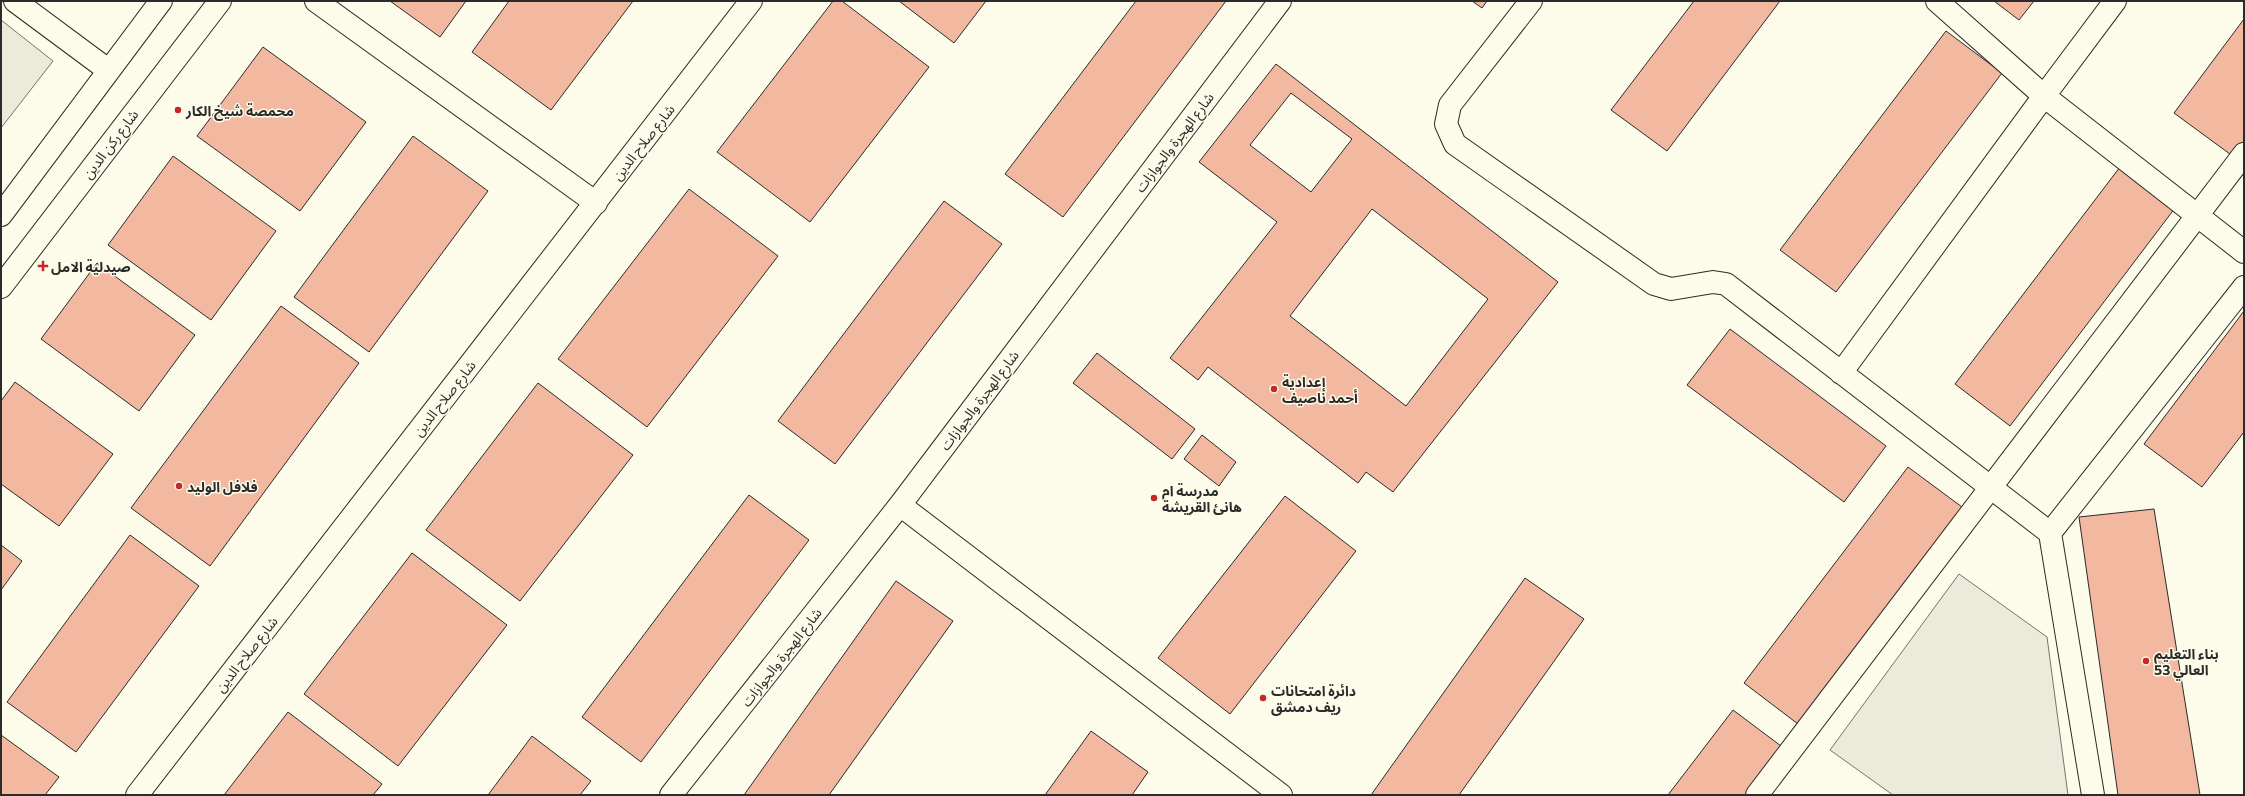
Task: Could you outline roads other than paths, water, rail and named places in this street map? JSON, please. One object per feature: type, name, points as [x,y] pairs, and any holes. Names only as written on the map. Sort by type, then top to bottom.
[{"type":"street","points":[[15,1],[108,70]]},
{"type":"street","points":[[1,215],[161,1]]},
{"type":"street","name":"شارع ركن الدين","points":[[1,287],[220,1]]},
{"type":"street","points":[[316,1],[596,204]]},
{"type":"street","name":"شارع صلاح الدين","points":[[137,795],[596,204],[751,1]]},
{"type":"street","points":[[1531,1],[1450,105],[1446,124],[1455,144],[1654,284],[1671,289],[1712,282],[1726,284],[2050,533],[2093,795]]},
{"type":"street","points":[[1937,1],[2044,96],[2244,252]]},
{"type":"street","points":[[1841,373],[2115,1]]},
{"type":"street","name":"شارع الهجرة والجوازات","points":[[671,795],[900,506],[1279,2]]},
{"type":"street","points":[[1757,795],[2244,154]]},
{"type":"street","points":[[2050,533],[2244,287]]},
{"type":"street","points":[[900,506],[1281,795]]},
{"type":"place","name":"محمصة شيخ الكار","points":[[178,110]]},
{"type":"place","name":"صيدلية الامل","points":[[43,266]]},
{"type":"place","name":"إعدادية أحمد ناصيف","points":[[1274,389]]},
{"type":"place","name":"فلافل الوليد","points":[[179,486]]},
{"type":"place","name":"مدرسة ام هانئ القريشة","points":[[1154,498]]},
{"type":"place","name":"بناء التعليم العالي 53","points":[[2146,661]]},
{"type":"place","name":"دائرة امتحانات ريف دمشق","points":[[1263,698]]}]
